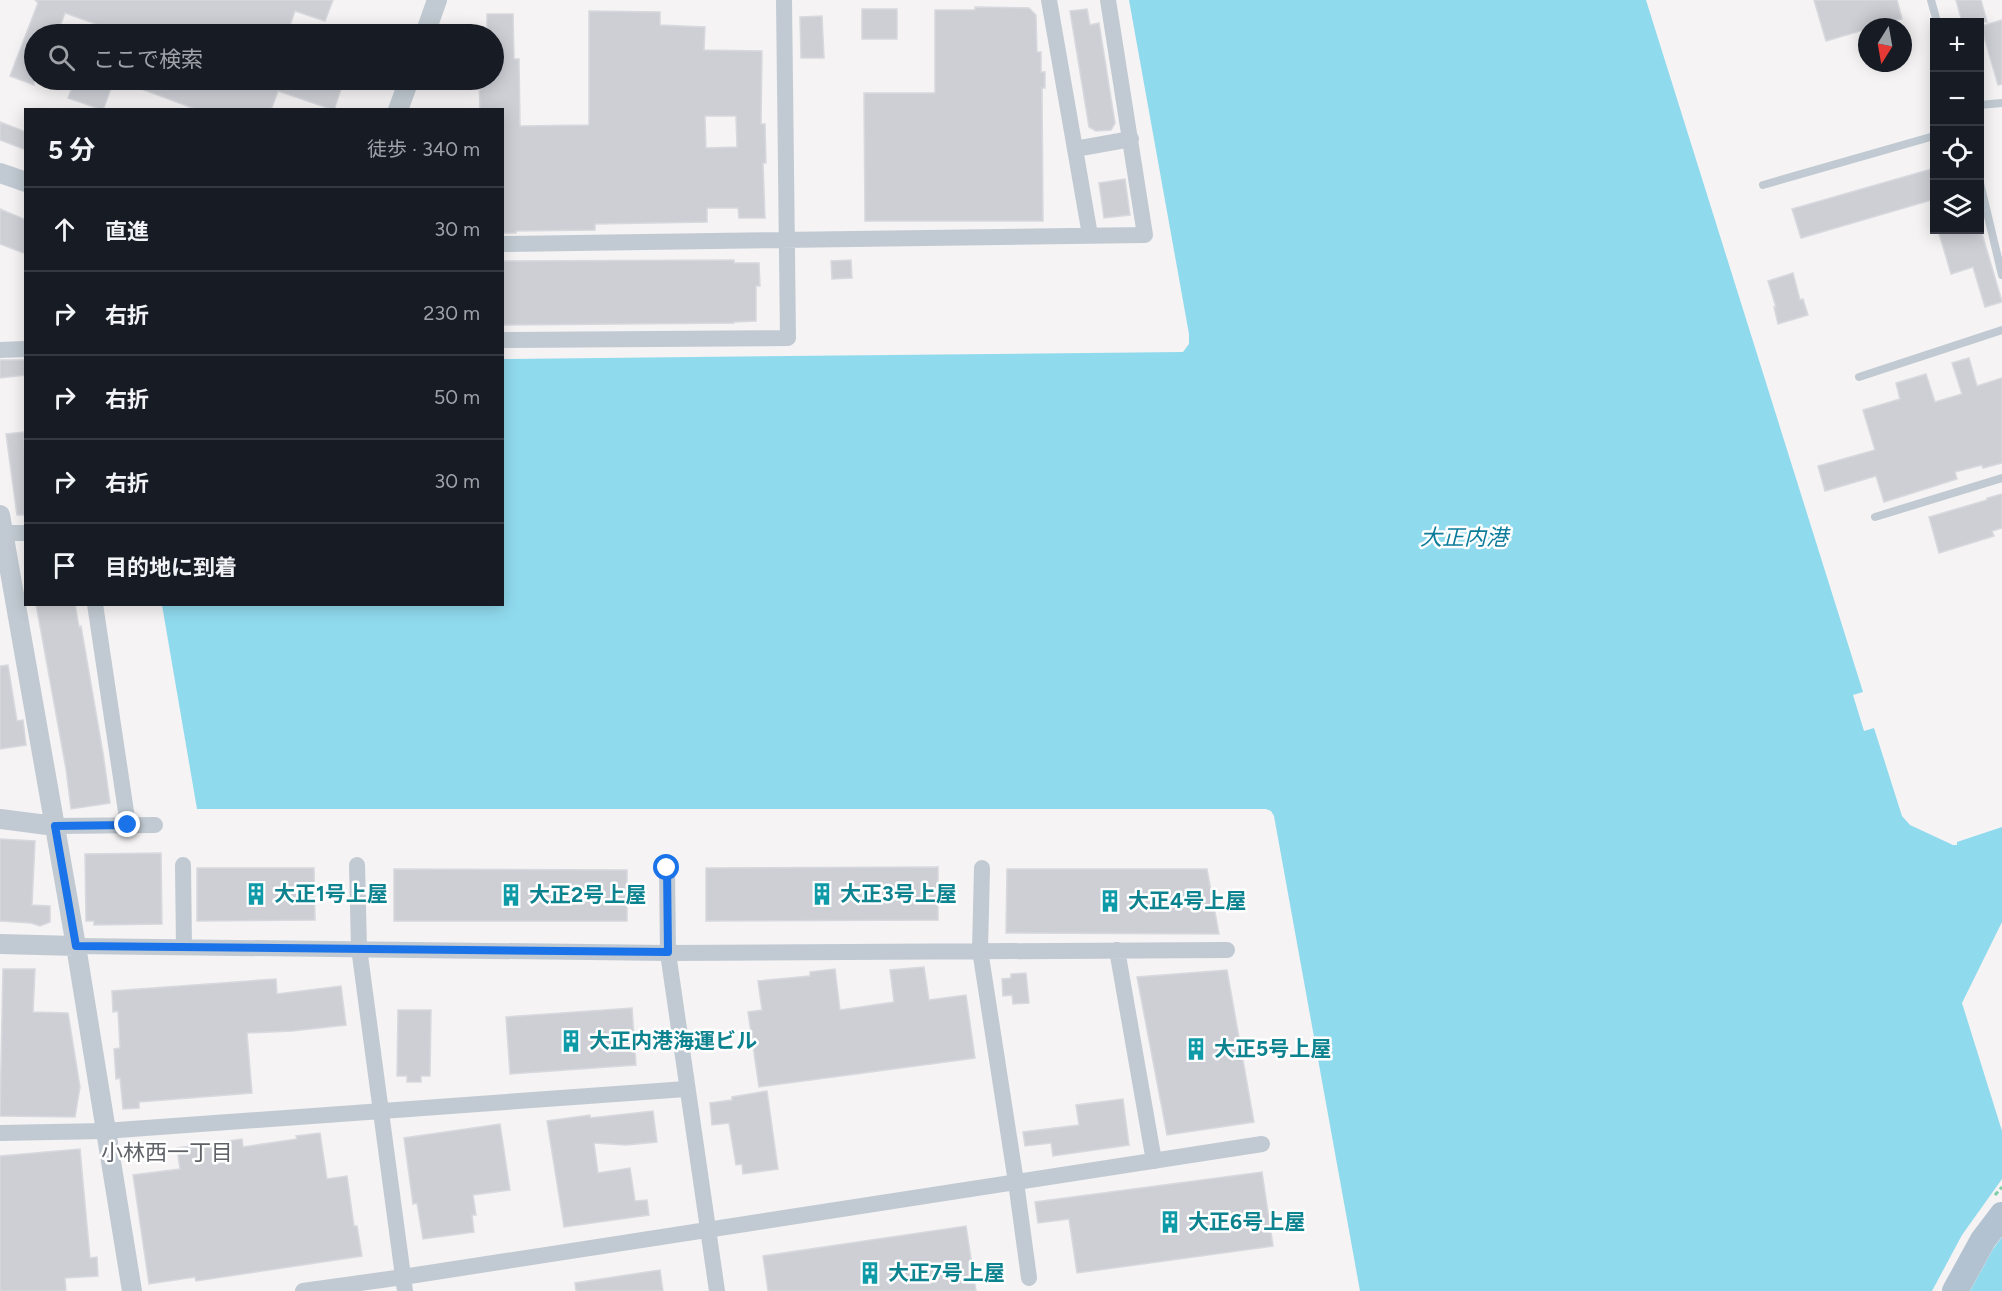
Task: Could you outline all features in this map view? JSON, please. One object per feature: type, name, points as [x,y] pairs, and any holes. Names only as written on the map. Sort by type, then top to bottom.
[{"type":"main road","points":[[1955,1291],[1983,1240],[2002,1215]]},
{"type":"street","points":[[429,24],[437,0]]},
{"type":"street","points":[[504,340],[788,338],[784,0]]},
{"type":"street","points":[[1049,0],[1090,235]]},
{"type":"street","points":[[504,244],[1145,235],[1108,0]]},
{"type":"street","points":[[399,108],[405,90]]},
{"type":"street","points":[[1075,149],[1131,139]]},
{"type":"street","points":[[0,173],[24,181]]},
{"type":"street","points":[[0,350],[24,349]]},
{"type":"street","points":[[24,533],[1,527],[76,946],[104,1131],[132,1291]]},
{"type":"street","points":[[94,606],[128,825]]},
{"type":"street","points":[[0,819],[55,826],[155,825]]},
{"type":"street","points":[[183,865],[184,947]]},
{"type":"street","points":[[357,865],[359,948],[404,1284]]},
{"type":"street","points":[[982,867],[980,950],[1029,1278]]},
{"type":"street","points":[[667,868],[668,952],[706,1229],[717,1291]]},
{"type":"street","points":[[0,944],[668,952],[1227,950]]},
{"type":"street","points":[[1117,950],[1154,1161]]},
{"type":"street","points":[[0,1133],[104,1131],[687,1089]]},
{"type":"street","points":[[303,1291],[404,1284],[706,1229],[1262,1144]]},
{"type":"lane","points":[[1931,0],[1936,18]]},
{"type":"lane","points":[[1984,105],[2002,103]]},
{"type":"lane","points":[[1763,186],[1930,137]]},
{"type":"lane","points":[[1984,200],[2002,275]]},
{"type":"lane","points":[[1859,377],[2002,330]]},
{"type":"lane","points":[[1875,517],[2002,478]]},
{"type":"water","name":"大正内港","points":[[1129,0],[1646,0],[1863,692],[1853,695],[1864,731],[1874,728],[1902,816],[1910,825],[1953,845],[2002,827],[2002,922],[1962,1003],[2002,1131],[2002,1291],[1360,1291],[1274,816],[1266,809],[197,809],[162,606],[504,606],[504,359],[1183,352],[1189,344]]},
{"type":"pier","points":[[2002,1179],[2002,1237],[1970,1291],[1932,1291],[1962,1235]]},
{"type":"building","points":[[35,0],[333,0],[325,21],[295,11],[290,24],[96,24],[65,13],[61,24],[30,24],[38,3]]},
{"type":"building","points":[[1814,0],[1897,0],[1902,18],[1858,18],[1858,32],[1826,41]]},
{"type":"building","points":[[1956,0],[1981,0],[1987,22],[1984,22],[1984,18],[1961,18]]},
{"type":"building","points":[[975,7],[1029,8],[1036,15],[1037,52],[1041,52],[1041,72],[1045,72],[1045,88],[1042,88],[1043,221],[865,221],[864,93],[935,93],[935,10],[975,10]]},
{"type":"building","points":[[862,9],[897,9],[897,39],[862,39]]},
{"type":"building","points":[[1087,9],[1090,25],[1099,23],[1115,123],[1111,130],[1096,131],[1089,127],[1070,11]]},
{"type":"building","points":[[589,11],[660,12],[660,25],[705,27],[704,50],[762,51],[761,124],[765,124],[766,163],[763,163],[765,218],[739,218],[738,208],[707,208],[707,222],[595,224],[595,230],[504,233],[504,108],[480,108],[479,90],[504,90],[504,24],[487,24],[487,14],[513,14],[514,59],[519,59],[520,126],[589,125]],"holes":[[[705,116],[736,116],[737,147],[706,148]]]},
{"type":"building","points":[[822,16],[824,58],[801,58],[800,17]]},
{"type":"building","points":[[2002,20],[2002,84],[1998,85],[1984,36],[1984,25]]},
{"type":"building","points":[[24,40],[24,81],[10,76]]},
{"type":"building","points":[[71,90],[110,90],[104,108],[68,98]]},
{"type":"building","points":[[144,90],[341,90],[335,108],[328,108],[278,91],[272,108],[193,108]]},
{"type":"building","points":[[0,122],[24,131],[24,149],[0,140]]},
{"type":"building","points":[[1930,169],[1930,200],[1801,238],[1792,209]]},
{"type":"building","points":[[1125,179],[1130,215],[1104,218],[1099,183]]},
{"type":"building","points":[[0,209],[24,219],[24,253],[0,244]]},
{"type":"building","points":[[1939,234],[1982,234],[2002,302],[1985,307],[1973,267],[1951,274]]},
{"type":"building","points":[[734,260],[734,263],[759,263],[760,286],[756,286],[756,321],[504,325],[504,261]]},
{"type":"building","points":[[851,260],[852,278],[832,279],[831,261]]},
{"type":"building","points":[[1793,273],[1800,300],[1803,299],[1808,315],[1778,324],[1774,307],[1776,307],[1768,281]]},
{"type":"building","points":[[1969,358],[1977,386],[2002,378],[2002,463],[1955,472],[1957,479],[1884,502],[1876,476],[1825,491],[1818,466],[1875,450],[1863,410],[1900,399],[1896,383],[1926,374],[1935,402],[1962,394],[1952,363]]},
{"type":"building","points":[[0,360],[24,360],[24,375],[0,378]]},
{"type":"building","points":[[24,432],[24,515],[17,515],[6,434]]},
{"type":"building","points":[[2002,494],[2002,528],[1992,531],[1994,536],[1939,553],[1929,517]]},
{"type":"building","points":[[36,606],[75,606],[79,627],[81,626],[110,803],[71,809]]},
{"type":"building","points":[[8,665],[17,721],[23,720],[26,745],[0,749],[0,666]]},
{"type":"building","points":[[0,839],[35,841],[32,905],[50,906],[50,922],[40,926],[31,923],[0,921]]},
{"type":"building","points":[[161,853],[162,924],[94,925],[94,921],[86,921],[85,854]]},
{"type":"building","name":"大正3号上屋","points":[[938,867],[938,920],[706,921],[706,868]]},
{"type":"building","name":"大正1号上屋","points":[[197,868],[314,868],[315,920],[197,921]]},
{"type":"building","name":"大正2号上屋","points":[[394,869],[627,870],[627,921],[394,921]]},
{"type":"building","name":"大正4号上屋","points":[[1007,869],[1207,869],[1219,934],[1006,933]]},
{"type":"building","points":[[924,967],[929,1000],[966,995],[975,1058],[759,1087],[748,1012],[762,1010],[758,981],[810,976],[810,972],[835,969],[840,1010],[894,1002],[890,970]]},
{"type":"building","points":[[3,969],[35,969],[33,1012],[68,1013],[80,1087],[75,1117],[0,1116]]},
{"type":"building","name":"大正5号上屋","points":[[1227,970],[1254,1122],[1167,1135],[1137,977]]},
{"type":"building","points":[[1026,973],[1029,1003],[1013,1004],[1012,995],[1003,996],[1002,979],[1011,978],[1011,974]]},
{"type":"building","points":[[276,979],[277,994],[341,986],[346,1025],[247,1033],[252,1093],[139,1102],[139,1108],[123,1109],[120,1078],[116,1079],[114,1049],[120,1048],[118,1011],[113,1012],[112,991]]},
{"type":"building","name":"大正内港海運ビル","points":[[632,1008],[636,1065],[510,1074],[506,1017]]},
{"type":"building","points":[[398,1010],[431,1010],[430,1076],[421,1076],[421,1082],[407,1082],[407,1076],[397,1076]]},
{"type":"building","points":[[767,1091],[778,1169],[743,1174],[742,1164],[736,1165],[729,1123],[712,1125],[710,1103]]},
{"type":"building","points":[[1123,1099],[1129,1145],[1053,1156],[1051,1143],[1025,1146],[1023,1132],[1079,1125],[1076,1105]]},
{"type":"building","points":[[653,1111],[657,1142],[626,1145],[594,1143],[598,1173],[630,1168],[635,1201],[647,1200],[649,1215],[564,1227],[547,1121],[590,1115],[590,1118]]},
{"type":"building","points":[[500,1124],[510,1190],[473,1195],[476,1215],[472,1215],[474,1232],[423,1239],[417,1203],[413,1204],[404,1138]]},
{"type":"building","points":[[320,1133],[327,1179],[347,1176],[354,1226],[357,1226],[362,1256],[196,1281],[195,1277],[149,1284],[133,1175],[180,1169],[177,1148],[242,1139],[243,1147]]},
{"type":"building","points":[[80,1149],[90,1258],[97,1257],[98,1276],[65,1278],[66,1291],[0,1291],[0,1156]]},
{"type":"building","name":"大正6号上屋","points":[[1262,1172],[1273,1246],[1077,1273],[1069,1219],[1038,1223],[1035,1202]]},
{"type":"building","name":"大正7号上屋","points":[[966,1226],[976,1291],[768,1291],[763,1256]]},
{"type":"building","points":[[660,1270],[663,1291],[576,1291],[575,1283]]},
{"type":"place","name":"大正1号上屋","points":[[256,894]]},
{"type":"place","name":"大正3号上屋","points":[[822,894]]},
{"type":"place","name":"大正2号上屋","points":[[511,895]]},
{"type":"place","name":"大正4号上屋","points":[[1110,901]]},
{"type":"place","name":"大正内港海運ビル","points":[[571,1041]]},
{"type":"place","name":"大正5号上屋","points":[[1196,1049]]},
{"type":"place","name":"大正6号上屋","points":[[1170,1222]]},
{"type":"place","name":"大正7号上屋","points":[[870,1273]]},
{"type":"district","name":"小林西一丁目","points":[[167,1152]]},
{"type":"route","points":[[128,825],[55,826],[76,946],[668,952],[667,868]]}]
